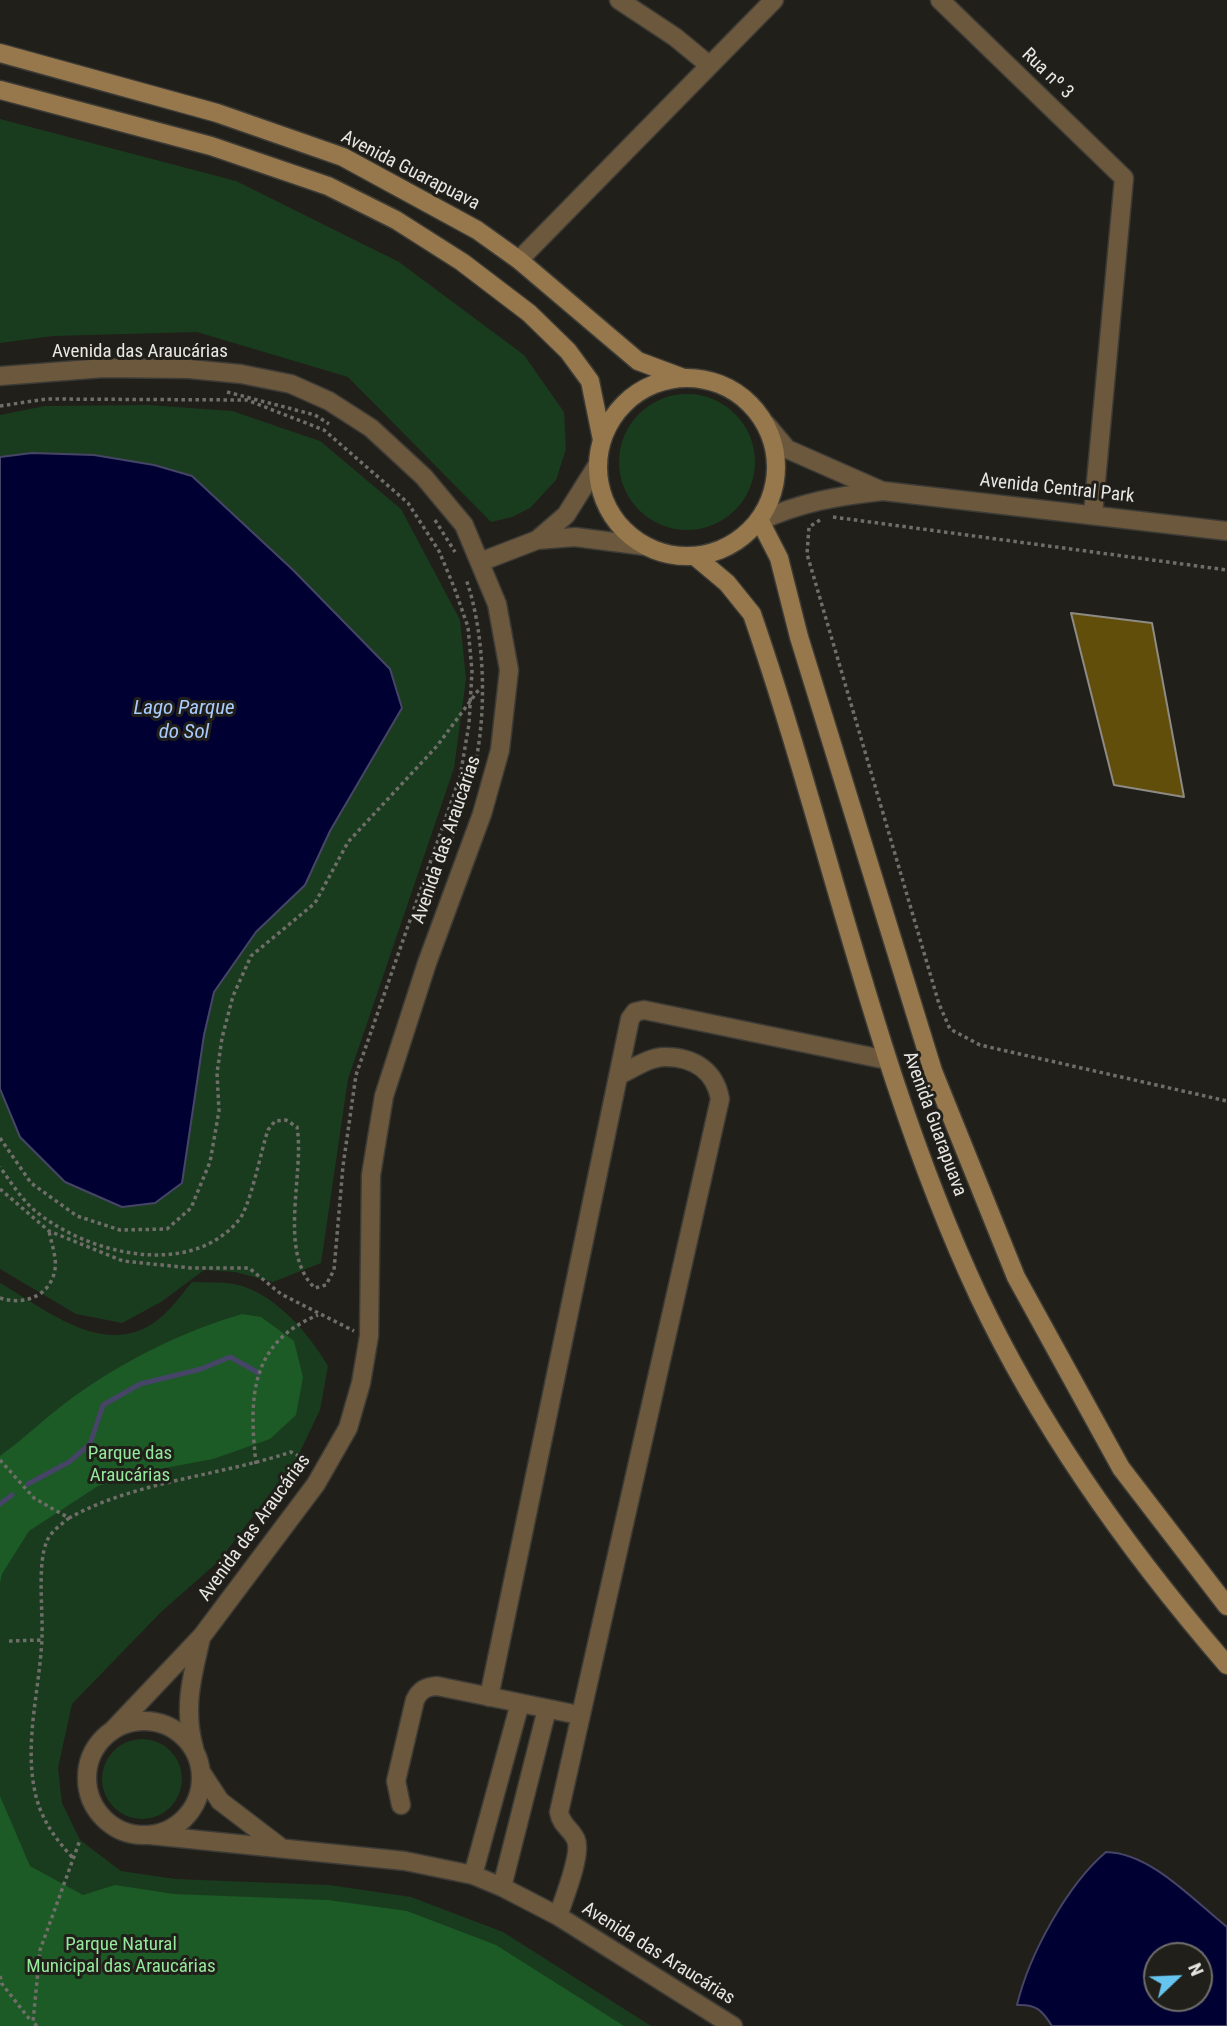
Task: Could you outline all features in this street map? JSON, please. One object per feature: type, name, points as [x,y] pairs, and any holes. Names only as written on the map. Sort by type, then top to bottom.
[{"type":"street","points":[[619,0],[675,37],[709,65]]},
{"type":"street","points":[[519,260],[774,0]]},
{"type":"street","name":"Rua nº 3","points":[[940,0],[1124,178],[1093,514]]},
{"type":"street","name":"Avenida Guarapuava","points":[[0,53],[217,113],[343,157],[477,230],[519,260],[638,361],[681,377]]},
{"type":"street","points":[[0,90],[211,146],[328,186],[396,220],[461,262],[529,313],[568,351],[590,381],[602,440]]},
{"type":"street","name":"Avenida das Araucárias","points":[[0,376],[104,368],[189,369],[241,374],[291,384],[329,401],[372,428],[424,477],[464,525],[497,604],[509,670],[500,750],[482,814],[427,963],[384,1096],[371,1175],[369,1336],[361,1383],[348,1428],[316,1484],[201,1636],[98,1744],[89,1762],[87,1782],[92,1801],[102,1816],[116,1828],[132,1834],[279,1846],[405,1861],[473,1875],[558,1916],[733,2026]]},
{"type":"street","points":[[645,546],[625,531],[610,512],[600,489],[598,464],[602,440],[614,416],[632,396],[655,383],[681,377],[707,379],[731,388],[751,404],[787,449],[883,491]]},
{"type":"street","points":[[760,521],[772,498],[777,473],[775,448],[766,424]]},
{"type":"street","points":[[537,540],[566,515],[598,464]]},
{"type":"street","points":[[480,562],[537,540],[575,537],[645,546],[670,555],[696,557],[720,551],[742,538],[760,521],[792,506],[827,497],[883,491]]},
{"type":"street","name":"Avenida Central Park","points":[[883,491],[1227,531]]},
{"type":"street","name":"Avenida Guarapuava","points":[[760,521],[779,558],[799,637],[933,1071],[1016,1277],[1121,1468],[1227,1605]]},
{"type":"street","name":"Avenida Guarapuava","points":[[696,557],[727,583],[752,614],[887,1060],[930,1178],[979,1297],[1078,1474],[1159,1586],[1227,1665]]},
{"type":"street","points":[[489,1696],[630,1019],[635,1012],[644,1010],[887,1060]]},
{"type":"street","points":[[558,1916],[578,1850],[575,1838],[562,1824],[559,1812],[720,1099],[717,1082],[704,1066],[664,1057],[644,1062],[618,1076]]},
{"type":"street","name":"Avenida das Araucárias","points":[[150,1835],[167,1830],[182,1821],[193,1807],[200,1790],[198,1763],[187,1723],[190,1685],[201,1636]]},
{"type":"street","points":[[401,1805],[396,1782],[419,1692],[437,1686],[579,1715]]},
{"type":"street","points":[[473,1875],[520,1703]]},
{"type":"street","points":[[502,1887],[547,1709]]},
{"type":"street","name":"Avenida das Araucárias","points":[[112,1731],[130,1723],[149,1721],[169,1727],[184,1738],[220,1801],[279,1846]]},
{"type":"street","points":[[490,1817],[519,1823]]},
{"type":"path","points":[[218,389],[314,415],[334,427]]},
{"type":"path","points":[[0,406],[46,399],[247,400],[324,430],[408,502],[439,551],[468,627],[472,671],[471,701],[460,777],[356,1075],[343,1166],[334,1270],[326,1285],[315,1288],[308,1281],[299,1262],[295,1232],[299,1142],[297,1126],[286,1120],[275,1121],[268,1130],[240,1220],[216,1239],[191,1250],[158,1255],[129,1253],[88,1240],[52,1223],[32,1208],[0,1167]]},
{"type":"path","points":[[430,511],[457,556]]},
{"type":"path","points":[[1227,570],[825,516],[809,527],[807,554],[939,1004],[950,1029],[962,1037],[1002,1052],[1227,1101]]},
{"type":"path","points":[[419,929],[472,779],[483,654],[474,601],[461,568]]},
{"type":"path","points":[[0,1138],[31,1183],[76,1216],[120,1230],[167,1229],[191,1208],[210,1161],[219,1111],[217,1073],[222,1038],[233,996],[251,956],[315,903],[348,842],[437,746],[481,686]]},
{"type":"path","points":[[0,1189],[49,1231],[123,1261],[191,1268],[249,1268],[281,1294],[354,1331],[354,1318]]},
{"type":"path","points":[[0,1298],[22,1302],[38,1296],[50,1286],[56,1267],[49,1231]]},
{"type":"path","points":[[256,1464],[253,1430],[255,1386],[259,1373],[273,1342],[302,1321],[318,1315]]},
{"type":"path","points":[[72,1857],[54,1837],[41,1812],[34,1787],[31,1744],[42,1640],[47,1540],[69,1518],[99,1501],[256,1464],[291,1452],[312,1463]]},
{"type":"path","points":[[0,1460],[34,1498],[69,1518]]},
{"type":"path","points":[[9,1641],[42,1640]]},
{"type":"path","points":[[35,2024],[40,1950],[80,1840]]},
{"type":"path","points":[[0,1976],[2,1984],[35,2024]]},
{"type":"green space","points":[[0,119],[236,181],[399,262],[524,355],[564,412],[566,449],[556,480],[530,508],[512,517],[491,522],[348,377],[197,332],[53,336],[0,343]]},
{"type":"green space","points":[[687,394],[713,399],[735,414],[750,436],[755,462],[750,488],[735,510],[713,525],[687,530],[661,525],[639,510],[624,488],[619,462],[624,436],[639,414],[661,399]]},
{"type":"green space","points":[[148,405],[232,411],[320,441],[401,509],[460,620],[466,679],[454,768],[348,1079],[321,1263],[273,1282],[235,1272],[204,1270],[161,1302],[122,1323],[76,1314],[0,1269],[0,415],[45,406]]},
{"type":"green space","name":"Parque das Araucárias","points":[[192,1282],[242,1286],[268,1299],[292,1318],[328,1366],[320,1410],[297,1458],[219,1561],[161,1612],[72,1704],[58,1768],[62,1803],[80,1840],[121,1871],[175,1879],[329,1885],[411,1897],[503,1932],[651,2026],[0,2026],[0,1283],[78,1327],[120,1335],[140,1330],[160,1318]]},
{"type":"green space","points":[[242,1314],[261,1317],[294,1341],[303,1377],[296,1415],[270,1439],[213,1459],[149,1471],[98,1486],[29,1531],[2,1574],[0,1583],[0,1456],[63,1405],[112,1372],[175,1339]]},
{"type":"green space","points":[[134,1739],[150,1739],[171,1750],[182,1771],[182,1787],[171,1808],[150,1819],[134,1819],[120,1813],[108,1801],[102,1787],[102,1771],[108,1757],[120,1745]]},
{"type":"green space","name":"Parque Natural Municipal das Araucárias","points":[[0,1796],[30,1866],[83,1895],[115,1885],[174,1894],[328,1900],[407,1911],[496,1945],[624,2026],[0,2026]]},
{"type":"water","name":"Lago Parque do Sol","points":[[32,453],[94,455],[154,465],[192,476],[293,570],[390,669],[402,708],[330,831],[305,885],[256,932],[214,992],[204,1035],[182,1183],[155,1203],[122,1207],[65,1182],[20,1137],[0,1089],[0,457]]},
{"type":"water","points":[[1106,1852],[1123,1854],[1139,1860],[1171,1880],[1227,1927],[1227,2026],[1052,2026],[1038,2009],[1017,2005],[1040,1943],[1077,1883]]},
{"type":"building","points":[[1071,613],[1152,623],[1184,797],[1114,785]]},
{"type":"waterway","points":[[28,1484],[69,1462],[90,1444],[103,1405],[140,1384],[201,1369],[230,1357],[259,1373]]},
{"type":"waterway","points":[[0,1504],[12,1495]]}]
